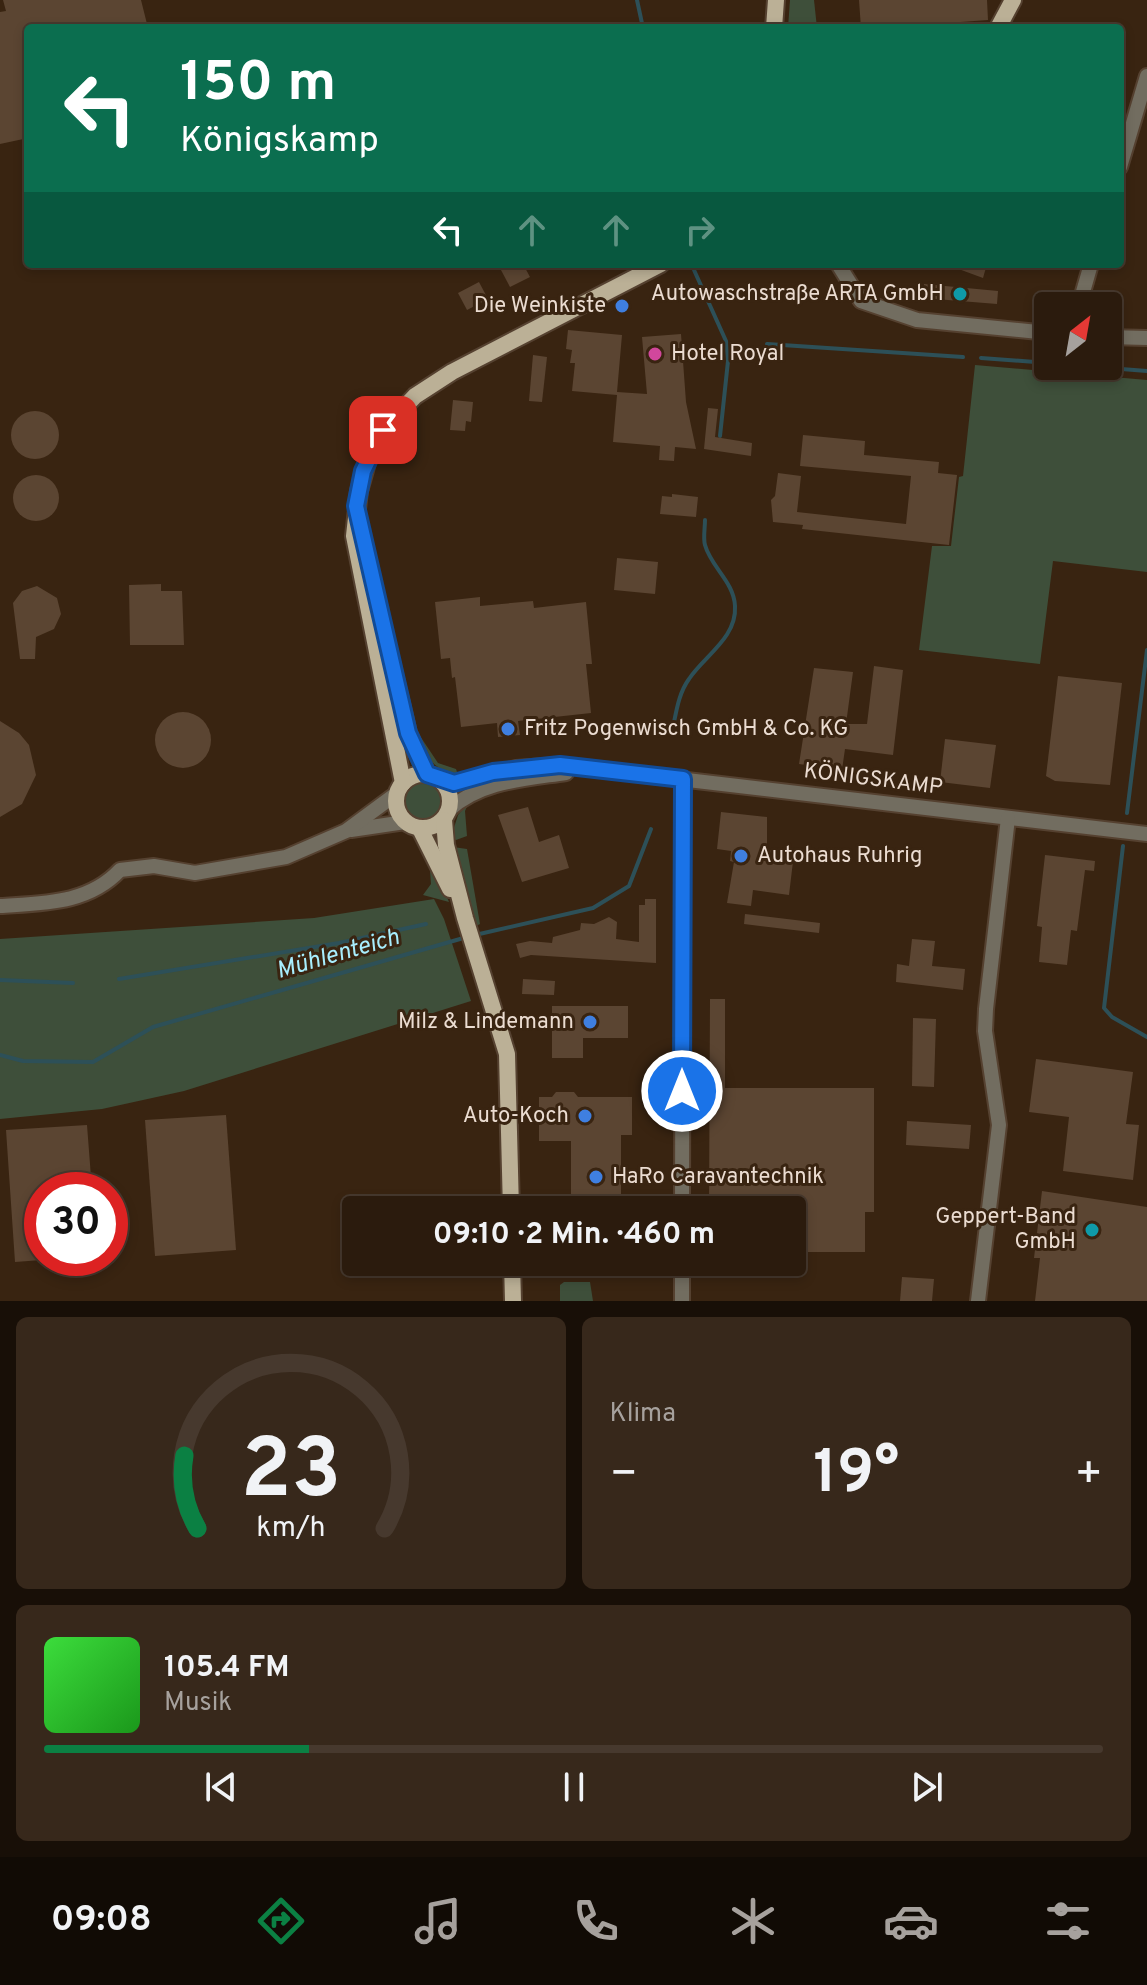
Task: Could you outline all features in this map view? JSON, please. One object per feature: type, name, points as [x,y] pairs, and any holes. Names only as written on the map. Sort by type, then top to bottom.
[{"type":"main road","points":[[774,24],[776,0]]},
{"type":"main road","points":[[1000,24],[1013,0]]},
{"type":"main road","points":[[466,922],[413,826],[396,810],[399,788],[354,536],[356,506],[371,449],[383,430],[415,396],[452,372],[653,268]]},
{"type":"main road","points":[[356,506],[408,733],[435,778],[448,790],[446,845],[507,1054],[511,1196]]},
{"type":"main road","points":[[399,788],[418,774],[435,778]]},
{"type":"main road","points":[[413,826],[433,827],[446,815]]},
{"type":"main road","points":[[512,1276],[513,1301]]},
{"type":"street","points":[[1124,154],[1147,76]]},
{"type":"street","points":[[840,268],[861,301],[917,320],[1034,332]]},
{"type":"street","points":[[1083,292],[1090,268]]},
{"type":"street","points":[[1122,337],[1147,338]]},
{"type":"street","name":"KÖNIGSKAMP","points":[[435,778],[454,783],[516,768],[560,765],[1147,834]]},
{"type":"street","name":"KÖNIGSKAMP","points":[[446,815],[471,794],[494,786],[594,768]]},
{"type":"street","points":[[682,1196],[683,779]]},
{"type":"street","points":[[0,906],[71,900],[106,885],[120,870],[154,866],[195,873],[286,857],[346,831],[399,788]]},
{"type":"street","points":[[978,1301],[999,1125],[985,1031],[986,1009],[1008,818]]},
{"type":"street","points":[[346,831],[413,826]]},
{"type":"street","points":[[682,1276],[682,1301]]},
{"type":"green space","points":[[790,0],[814,0],[817,24],[788,24]]},
{"type":"green space","points":[[975,365],[1034,370],[1034,380],[1147,380],[1147,572],[1053,561],[1040,664],[919,650],[932,546],[951,546],[959,477],[963,476]]},
{"type":"green space","points":[[410,721],[438,763],[456,769],[458,775],[432,762]]},
{"type":"green space","points":[[424,782],[438,788],[444,802],[438,816],[424,822],[410,816],[404,802],[410,788]]},
{"type":"green space","points":[[469,802],[465,811],[467,836],[456,840],[451,837],[458,815]]},
{"type":"green space","points":[[453,847],[467,849],[480,924],[476,926]]},
{"type":"green space","points":[[429,856],[449,902],[423,895],[431,884]]},
{"type":"green space","points":[[434,899],[444,919],[471,1001],[184,1091],[102,1109],[0,1119],[0,939],[314,918]]},
{"type":"green space","points":[[564,1282],[590,1282],[593,1301],[560,1301],[560,1285]]},
{"type":"building","points":[[3,0],[141,0],[147,24],[24,24],[24,139],[0,144],[0,12],[6,11]]},
{"type":"building","points":[[859,0],[987,0],[988,20],[861,24]]},
{"type":"building","points":[[525,268],[530,277],[510,287],[501,270]]},
{"type":"building","points":[[956,268],[986,268],[983,278]]},
{"type":"building","points":[[479,282],[488,299],[467,310],[458,293]]},
{"type":"building","name":"Autowaschstraße ARTA GmbH","points":[[924,284],[998,291],[997,304],[923,298]]},
{"type":"building","points":[[568,330],[622,335],[617,392],[647,394],[642,337],[681,334],[686,402],[696,449],[675,447],[674,461],[659,460],[660,446],[613,442],[617,395],[572,391],[575,363],[570,363],[572,350],[566,349]]},
{"type":"building","points":[[533,355],[547,357],[542,402],[529,401]]},
{"type":"building","points":[[453,400],[473,402],[471,422],[466,421],[465,431],[450,430]]},
{"type":"building","points":[[708,408],[718,409],[715,437],[752,443],[751,456],[704,449]]},
{"type":"building","points":[[35,411],[52,418],[59,435],[52,452],[35,459],[18,452],[11,435],[18,418]]},
{"type":"building","points":[[803,435],[865,441],[864,455],[939,462],[938,473],[957,475],[949,545],[802,529],[803,525],[773,522],[771,500],[775,496],[778,473],[801,476],[797,512],[906,524],[911,476],[800,466]]},
{"type":"building","points":[[36,475],[52,482],[59,498],[52,514],[36,521],[20,514],[13,498],[20,482]]},
{"type":"building","points":[[672,494],[698,497],[696,517],[660,514],[662,496],[672,497]]},
{"type":"building","points":[[617,558],[658,562],[655,594],[614,590]]},
{"type":"building","points":[[161,584],[161,591],[182,591],[184,645],[130,645],[129,585]]},
{"type":"building","points":[[37,586],[57,598],[61,614],[54,629],[36,637],[35,659],[20,659],[13,603],[22,591]]},
{"type":"building","points":[[480,597],[480,606],[533,601],[534,608],[586,602],[592,664],[586,664],[591,713],[518,721],[520,735],[498,737],[497,723],[461,727],[450,658],[441,659],[435,602]]},
{"type":"building","points":[[874,666],[903,670],[893,755],[845,749],[842,770],[799,764],[814,668],[853,672],[846,724],[867,724]]},
{"type":"building","points":[[1058,676],[1122,683],[1110,785],[1055,781],[1046,776]]},
{"type":"building","points":[[183,712],[202,721],[211,740],[202,759],[183,768],[164,759],[155,740],[164,721]]},
{"type":"building","points":[[0,721],[19,733],[29,745],[36,775],[22,804],[0,817]]},
{"type":"building","points":[[945,739],[996,745],[990,788],[940,782]]},
{"type":"building","points":[[528,807],[539,842],[559,835],[569,868],[522,882],[498,815]]},
{"type":"building","points":[[721,812],[767,817],[767,850],[794,853],[789,895],[753,890],[751,906],[727,903],[734,862],[730,861],[731,851],[717,849]]},
{"type":"building","points":[[1045,855],[1095,861],[1094,871],[1085,870],[1077,931],[1071,930],[1067,965],[1039,962],[1042,927],[1037,926]]},
{"type":"building","points":[[645,899],[656,899],[656,963],[531,955],[520,958],[516,944],[530,941],[552,943],[553,937],[580,930],[581,923],[594,924],[609,917],[617,922],[616,939],[639,942],[639,905],[645,905]]},
{"type":"building","points":[[745,914],[820,923],[819,933],[744,924]]},
{"type":"building","points":[[912,939],[935,941],[932,966],[965,969],[963,990],[896,982],[897,964],[909,966]]},
{"type":"building","points":[[523,979],[555,981],[554,995],[522,994]]},
{"type":"building","points":[[710,999],[725,999],[725,1088],[874,1088],[874,1212],[865,1212],[865,1252],[806,1252],[806,1196],[709,1196]]},
{"type":"building","name":"Milz & Lindemann","points":[[552,1006],[628,1006],[628,1038],[583,1038],[583,1058],[552,1058]]},
{"type":"building","points":[[913,1018],[936,1019],[934,1087],[912,1086]]},
{"type":"building","points":[[1036,1059],[1133,1072],[1126,1124],[1139,1125],[1133,1180],[1063,1171],[1069,1117],[1029,1112]]},
{"type":"building","points":[[556,1092],[574,1092],[578,1097],[632,1097],[632,1135],[621,1135],[621,1196],[571,1196],[571,1141],[539,1141],[539,1097],[552,1097]]},
{"type":"building","points":[[226,1115],[236,1250],[155,1256],[145,1120]]},
{"type":"building","points":[[907,1121],[971,1125],[969,1149],[906,1145]]},
{"type":"building","points":[[87,1125],[91,1172],[24,1172],[24,1261],[15,1262],[6,1130]]},
{"type":"building","name":"Geppert-Band GmbH","points":[[1042,1191],[1147,1207],[1147,1301],[1035,1301],[1040,1258],[1034,1258]]},
{"type":"building","points":[[902,1277],[934,1279],[932,1301],[900,1301]]},
{"type":"waterway","name":"Mühlenteich","points":[[637,0],[642,24]]},
{"type":"waterway","name":"Mühlenteich","points":[[694,270],[726,341],[728,361],[720,436]]},
{"type":"waterway","points":[[767,344],[963,357]]},
{"type":"waterway","points":[[981,358],[1034,362]]},
{"type":"waterway","points":[[1122,369],[1147,371]]},
{"type":"waterway","name":"Mühlenteich","points":[[672,732],[685,685],[725,637],[734,617],[731,589],[705,545],[705,520]]},
{"type":"waterway","points":[[1127,813],[1147,650]]},
{"type":"waterway","name":"Mühlenteich","points":[[475,935],[593,908],[629,886],[651,829]]},
{"type":"waterway","points":[[1123,846],[1104,1008],[1112,1017],[1147,1037]]},
{"type":"waterway","points":[[119,979],[339,943],[426,924]]},
{"type":"waterway","name":"Mühlenteich","points":[[0,1055],[23,1061],[93,1062],[153,1027],[467,937]]},
{"type":"waterway","points":[[0,980],[73,983]]},
{"type":"place","name":"Autowaschstraße ARTA GmbH","points":[[960,294]]},
{"type":"place","name":"Die Weinkiste","points":[[622,306]]},
{"type":"place","name":"Hotel Royal","points":[[655,354]]},
{"type":"place","name":"Fritz Pogenwisch GmbH & Co. KG","points":[[508,729]]},
{"type":"place","name":"Autohaus Ruhrig","points":[[741,856]]},
{"type":"place","name":"Milz & Lindemann","points":[[590,1022]]},
{"type":"place","name":"Auto-Koch","points":[[585,1116]]},
{"type":"place","name":"HaRo Caravantechnik","points":[[596,1177]]},
{"type":"place","name":"Geppert-Band GmbH","points":[[1092,1230]]},
{"type":"route","points":[[383,430],[371,449],[363,471],[356,506],[408,733],[419,763],[427,774],[442,782],[454,783],[516,768],[560,765],[683,779],[682,1091]]}]
